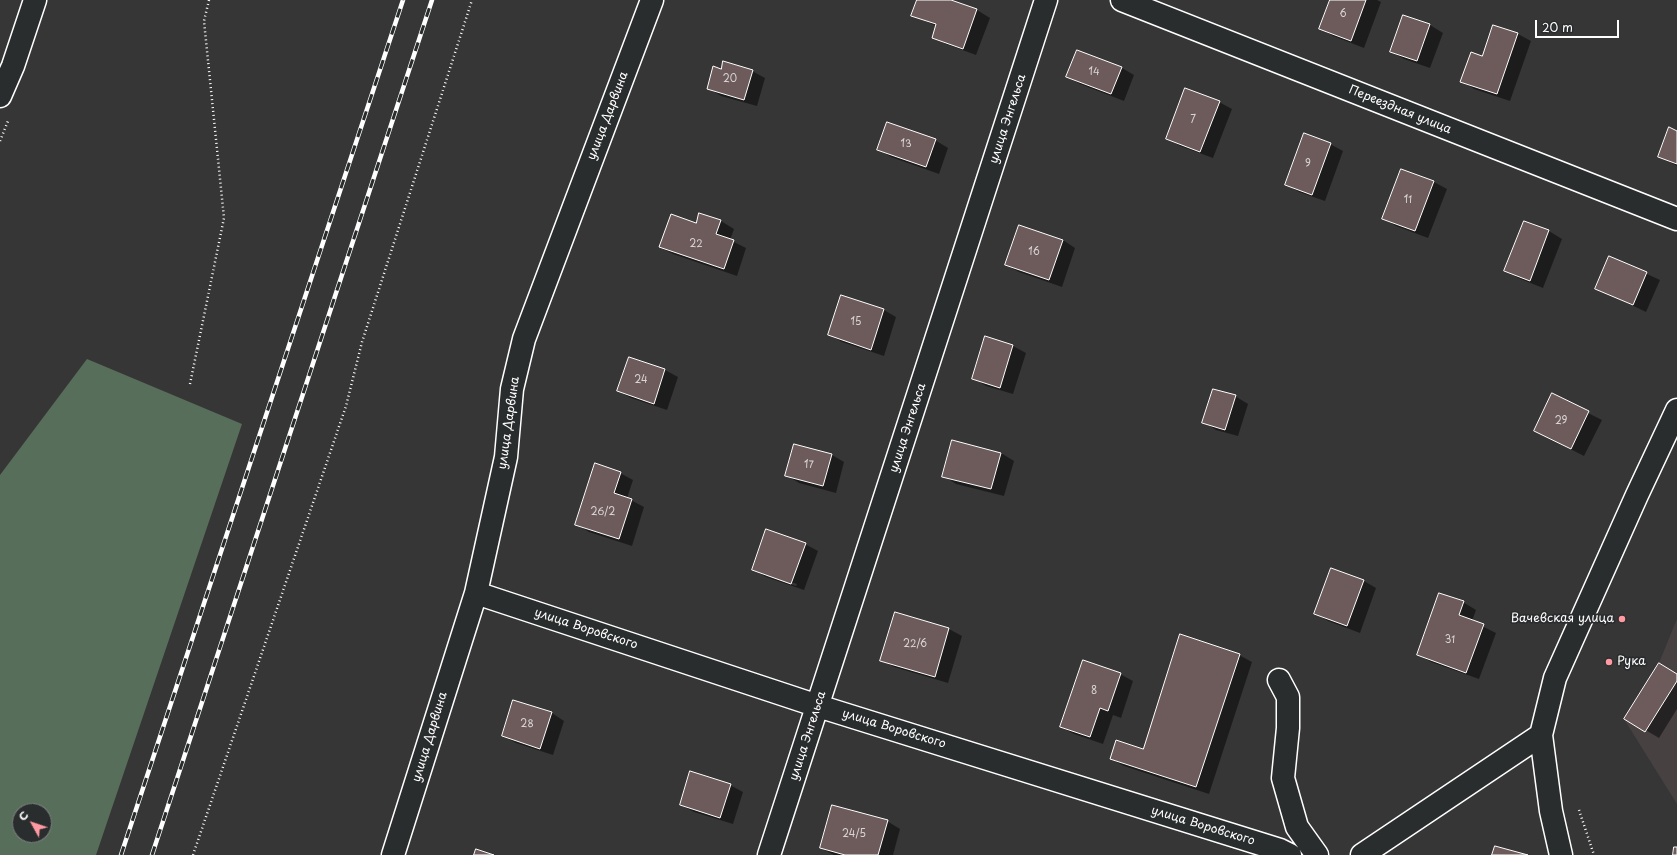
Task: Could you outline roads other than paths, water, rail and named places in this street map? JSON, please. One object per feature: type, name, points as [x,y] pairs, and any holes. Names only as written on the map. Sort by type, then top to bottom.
[{"type":"street","points":[[0,96],[13,66],[34,0]]},
{"type":"street","name":"улица Дарвина","points":[[393,855],[476,593],[506,457],[512,389],[524,340],[652,0]]},
{"type":"street","name":"улица Энгельса","points":[[769,855],[1046,0]]},
{"type":"street","name":"Переездная улица","points":[[1122,0],[1677,219]]},
{"type":"street","points":[[1561,855],[1551,811],[1541,735],[1555,678],[1669,446],[1677,410]]},
{"type":"street","name":"улица Воровского","points":[[476,593],[818,706],[1280,850],[1290,855]]},
{"type":"street","points":[[1279,680],[1288,697],[1288,728],[1283,778],[1297,827],[1317,855]]},
{"type":"street","points":[[1362,855],[1541,735]]},
{"type":"railway","points":[[121,855],[403,0]]},
{"type":"railway","points":[[152,855],[432,0]]},
{"type":"place","name":"Вачевская улица","points":[[1622,619]]},
{"type":"place","name":"Рука","points":[[1609,662]]}]
